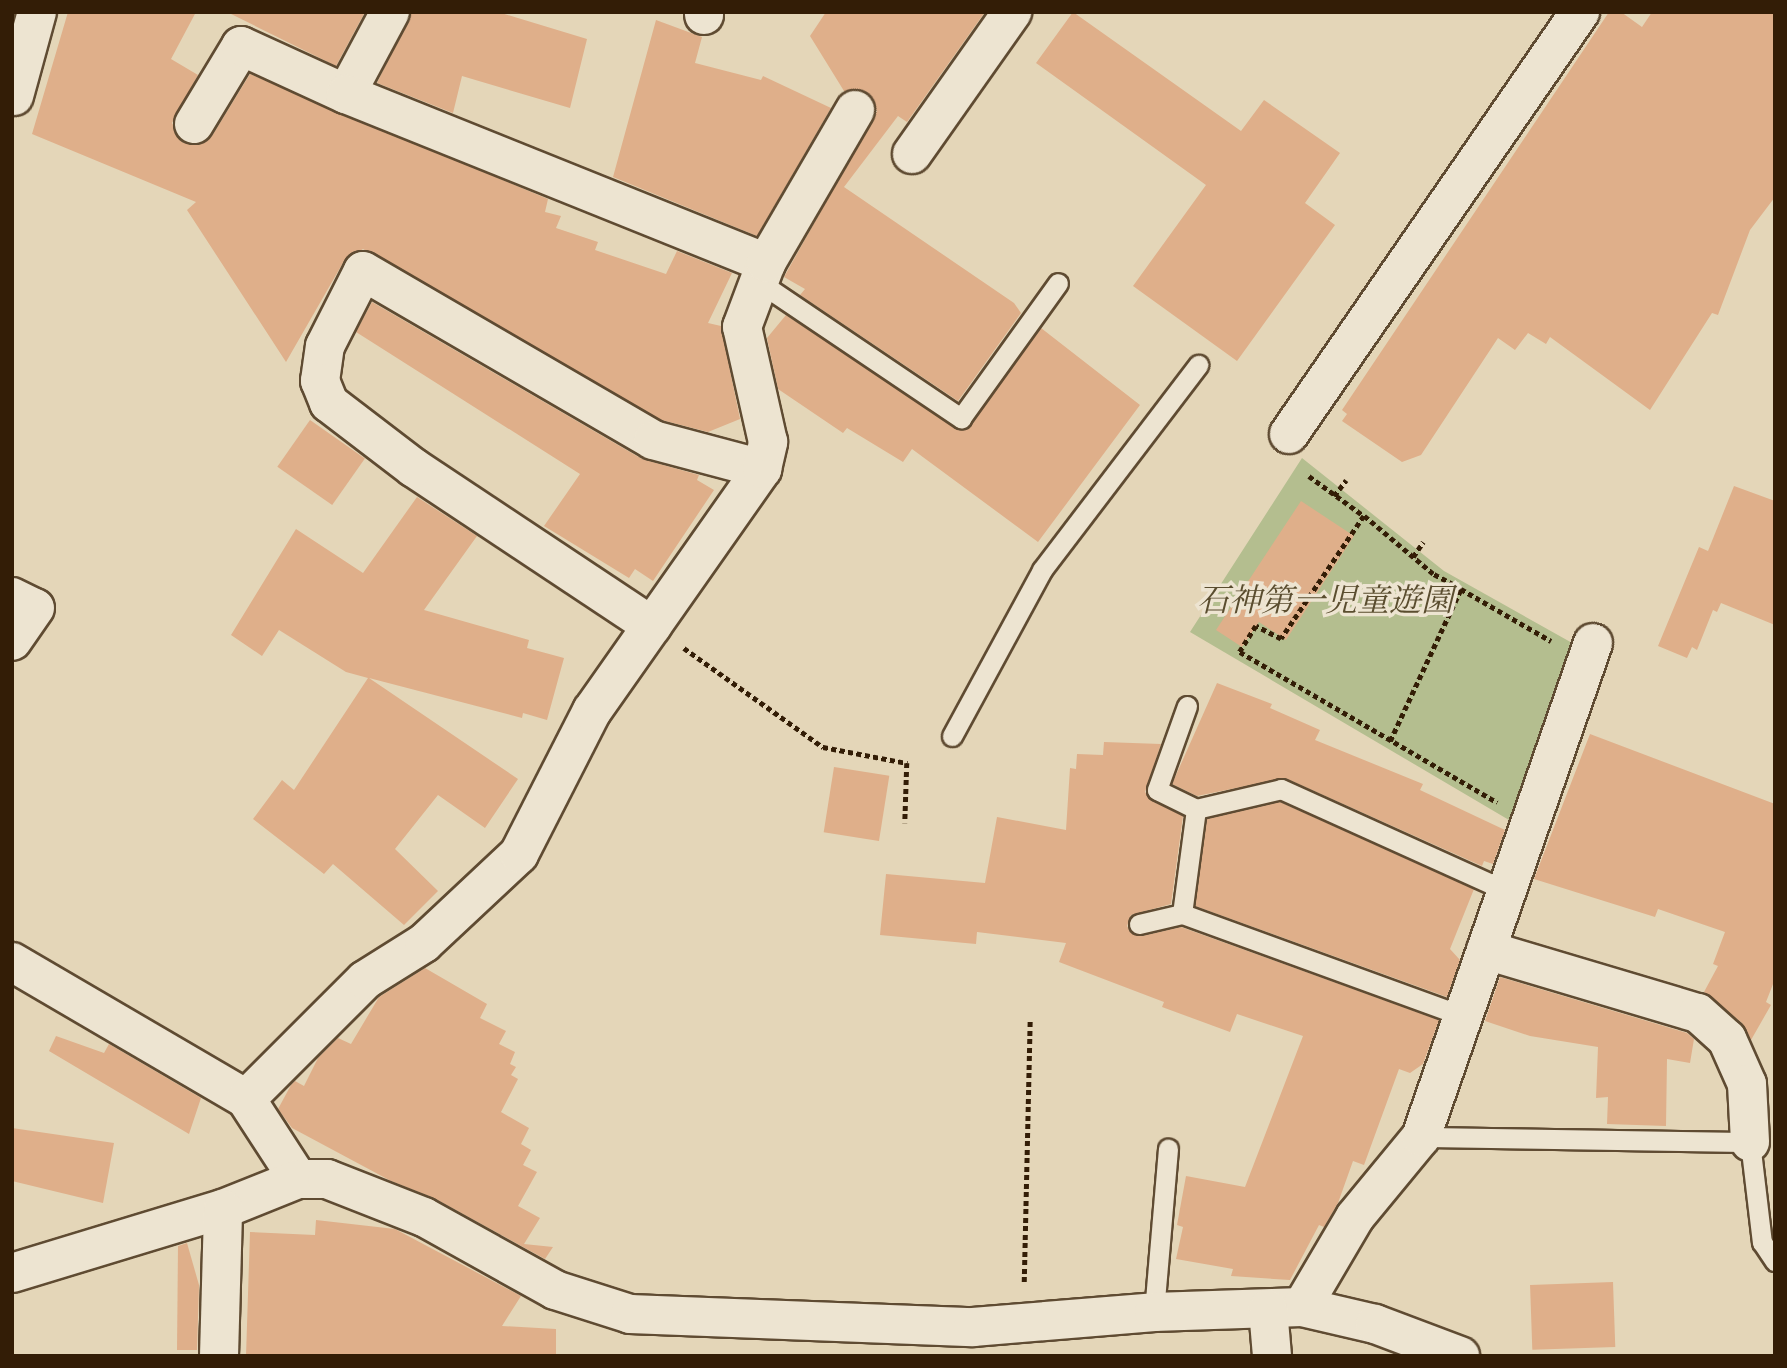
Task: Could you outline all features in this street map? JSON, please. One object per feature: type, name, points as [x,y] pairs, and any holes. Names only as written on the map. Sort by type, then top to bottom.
[{"type":"street","points":[[14,96],[37,12]]},
{"type":"street","points":[[346,94],[390,12]]},
{"type":"street","points":[[912,154],[1013,12]]},
{"type":"street","points":[[1289,434],[1580,12]]},
{"type":"street","points":[[194,124],[241,46],[346,94],[762,272]]},
{"type":"street","points":[[246,1099],[365,980],[424,943],[519,854],[592,711],[762,470],[768,442],[742,327],[762,272],[855,110]]},
{"type":"street","points":[[652,626],[414,468],[329,403],[320,381],[325,346],[363,271],[653,440],[762,470]]},
{"type":"street","points":[[12,597],[34,608],[12,641]]},
{"type":"street","points":[[1272,1356],[1285,1308],[1354,1217],[1421,1137],[1507,891],[1579,646]]},
{"type":"street","points":[[1486,950],[1698,1013],[1727,1039],[1747,1084],[1750,1142]]},
{"type":"street","points":[[12,962],[246,1099],[298,1179]]},
{"type":"street","points":[[12,1272],[223,1209],[298,1179],[327,1179],[362,1190],[424,1217],[555,1290],[630,1314],[974,1327],[1154,1312],[1285,1308],[1375,1324],[1461,1356]]},
{"type":"street","points":[[219,1356],[223,1209]]},
{"type":"lane","points":[[762,272],[961,418],[1058,283]]},
{"type":"lane","points":[[952,736],[1042,570],[1198,365]]},
{"type":"lane","points":[[1186,706],[1157,790],[1196,809],[1281,789],[1507,891]]},
{"type":"lane","points":[[1182,914],[1196,809]]},
{"type":"lane","points":[[1139,924],[1182,914],[1463,1016]]},
{"type":"lane","points":[[1421,1137],[1750,1142],[1762,1242],[1775,1261]]},
{"type":"lane","points":[[1154,1312],[1168,1149]]},
{"type":"path","points":[[1309,476],[1364,516],[1413,557],[1461,589],[1579,646]]},
{"type":"path","points":[[1334,496],[1346,480]]},
{"type":"path","points":[[1364,516],[1281,639],[1256,626],[1240,652],[1506,807]]},
{"type":"path","points":[[1413,557],[1423,542]]},
{"type":"path","points":[[1390,741],[1461,589]]},
{"type":"path","points":[[652,626],[823,747],[906,763],[905,822]]},
{"type":"path","points":[[1023,1322],[1030,1019]]},
{"type":"green space","name":"石神第一児童遊園","points":[[1302,458],[1444,571],[1574,644],[1509,820],[1190,632]]},
{"type":"building","points":[[68,12],[196,12],[171,59],[198,75],[172,123],[183,143],[204,143],[212,136],[250,74],[548,199],[545,212],[561,216],[556,228],[598,242],[595,250],[666,274],[677,251],[732,273],[708,323],[721,326],[740,419],[708,432],[661,420],[363,249],[344,261],[286,362],[187,210],[196,202],[32,134]]},
{"type":"building","points":[[227,12],[365,12],[336,66]]},
{"type":"building","points":[[412,12],[498,12],[587,39],[570,108],[462,76],[453,113],[377,83]]},
{"type":"building","points":[[826,12],[985,12],[907,122],[898,116],[844,187],[1014,303],[1021,313],[958,401],[800,295],[805,289],[784,277],[877,111],[867,92],[844,91],[810,36]]},
{"type":"building","points":[[1073,12],[1241,131],[1264,100],[1340,153],[1305,203],[1335,225],[1237,361],[1133,286],[1206,185],[1036,63]]},
{"type":"building","points":[[1609,12],[1621,12],[1642,27],[1652,12],[1775,12],[1775,197],[1750,230],[1718,315],[1712,313],[1650,410],[1550,337],[1546,344],[1528,333],[1515,350],[1498,338],[1421,455],[1402,462],[1342,421],[1347,414],[1342,410]]},
{"type":"building","points":[[656,20],[702,37],[695,63],[761,80],[763,76],[831,108],[757,236],[613,177]]},
{"type":"building","points":[[372,302],[642,459],[699,475],[697,480],[714,490],[653,581],[635,569],[629,578],[544,526],[580,474],[356,332]]},
{"type":"building","points":[[786,315],[959,430],[971,425],[1041,328],[1140,405],[1038,542],[912,449],[903,462],[847,428],[843,433],[778,389],[767,338]]},
{"type":"building","points":[[310,420],[365,458],[332,505],[277,467]]},
{"type":"building","points":[[1734,486],[1775,501],[1775,625],[1721,603],[1717,612],[1713,610],[1697,650],[1692,647],[1687,658],[1658,646],[1699,547],[1708,551]]},
{"type":"building","points":[[417,497],[477,536],[424,610],[529,640],[527,648],[564,658],[547,720],[523,713],[522,718],[369,678],[518,779],[485,828],[438,795],[395,849],[438,891],[404,925],[333,864],[324,874],[253,819],[282,780],[294,790],[368,678],[346,672],[279,630],[262,656],[231,635],[296,529],[363,573]]},
{"type":"building","points":[[1301,501],[1354,536],[1286,640],[1259,622],[1242,647],[1216,630]]},
{"type":"building","points":[[1217,683],[1272,704],[1270,708],[1320,730],[1315,740],[1423,784],[1420,790],[1505,830],[1493,864],[1484,861],[1482,866],[1285,778],[1197,796],[1172,784]]},
{"type":"building","points":[[1590,734],[1775,804],[1775,979],[1766,1002],[1771,1005],[1751,1040],[1742,1023],[1704,992],[1718,966],[1713,964],[1725,932],[1658,909],[1655,917],[1534,879]]},
{"type":"building","points":[[1104,742],[1161,744],[1145,792],[1152,801],[1183,816],[1171,904],[1131,915],[1127,926],[1131,933],[1142,936],[1181,927],[1439,1020],[1423,1064],[1410,1073],[1399,1069],[1364,1165],[1353,1161],[1338,1203],[1324,1227],[1319,1225],[1290,1280],[1231,1276],[1233,1269],[1176,1259],[1183,1227],[1177,1225],[1186,1176],[1245,1187],[1303,1036],[1237,1014],[1230,1032],[1162,1007],[1164,1002],[1059,962],[1066,943],[977,932],[976,944],[880,935],[886,874],[985,883],[997,817],[1066,830],[1070,768],[1076,769],[1077,754],[1103,755]]},
{"type":"building","points":[[834,767],[889,776],[879,841],[824,832]]},
{"type":"building","points":[[1280,802],[1474,889],[1450,949],[1460,960],[1447,997],[1195,906],[1207,819]]},
{"type":"building","points":[[425,968],[487,1004],[480,1018],[506,1031],[499,1044],[515,1052],[510,1064],[516,1067],[511,1075],[518,1079],[501,1112],[529,1128],[521,1144],[531,1150],[523,1165],[537,1172],[518,1206],[540,1218],[524,1244],[553,1247],[545,1259],[434,1198],[391,1181],[292,1128],[278,1109],[291,1085],[295,1081],[304,1086],[318,1058],[338,1038],[351,1044],[379,997]]},
{"type":"building","points":[[1500,977],[1687,1033],[1694,1039],[1690,1063],[1667,1059],[1666,1126],[1607,1124],[1608,1097],[1596,1098],[1598,1047],[1530,1036],[1485,1021]]},
{"type":"building","points":[[56,1036],[104,1053],[109,1044],[201,1098],[189,1134],[49,1051]]},
{"type":"building","points":[[12,1128],[114,1143],[103,1203],[12,1181]]},
{"type":"building","points":[[316,1220],[395,1229],[521,1296],[502,1326],[556,1329],[556,1356],[246,1356],[250,1232],[315,1235]]},
{"type":"building","points":[[187,1243],[199,1285],[197,1350],[177,1350],[178,1246]]},
{"type":"building","points":[[1613,1282],[1615,1347],[1532,1350],[1530,1285]]}]
